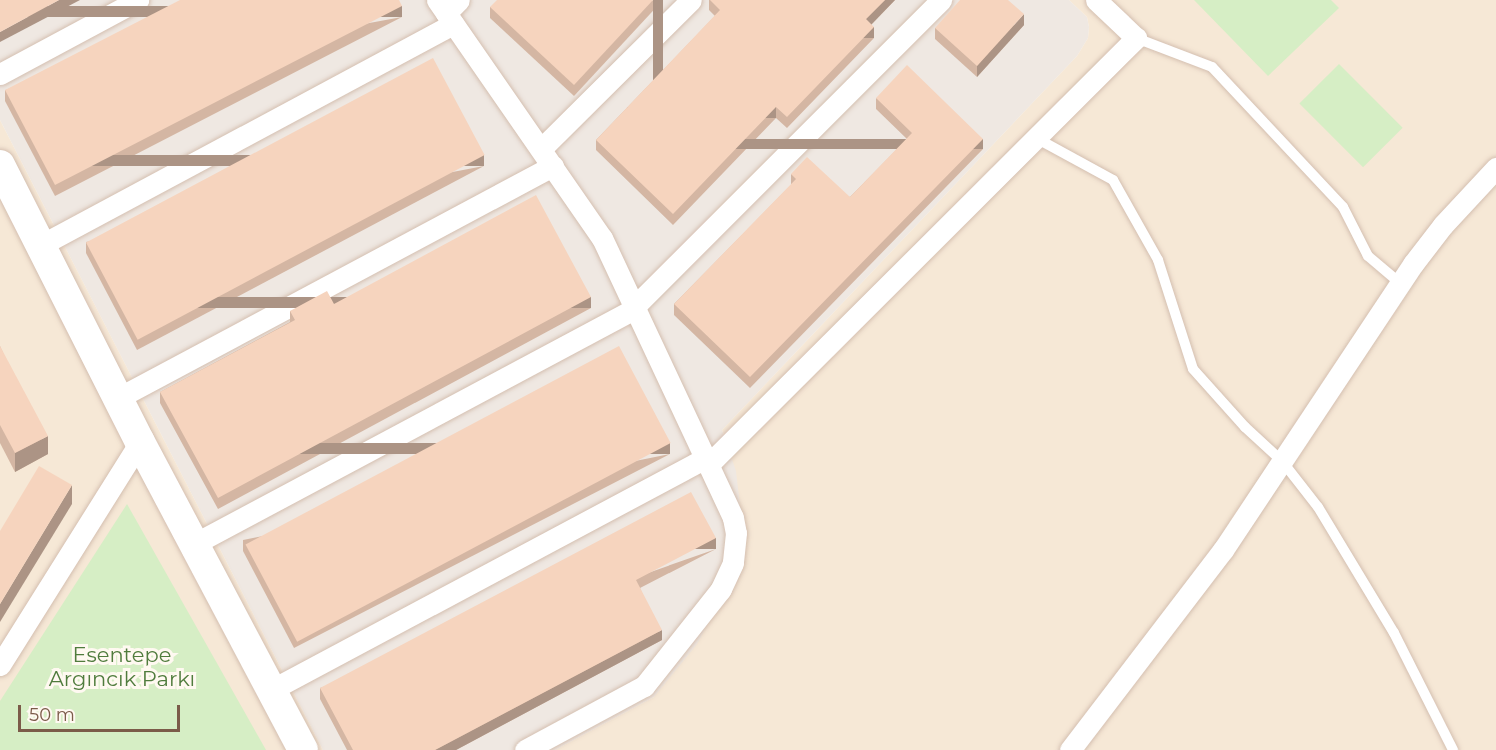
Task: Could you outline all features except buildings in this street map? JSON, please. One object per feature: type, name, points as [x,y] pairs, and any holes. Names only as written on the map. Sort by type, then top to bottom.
[{"type":"street","points":[[0,74],[138,0]]},
{"type":"street","points":[[118,398],[547,158],[691,0]]},
{"type":"street","points":[[194,544],[635,307],[941,0]]},
{"type":"street","points":[[271,690],[707,461],[1136,38],[1096,0]]},
{"type":"street","points":[[41,245],[449,9],[602,238],[733,518],[736,533],[733,563],[721,589],[644,686],[525,750]]},
{"type":"street","points":[[0,165],[140,442],[303,750]]},
{"type":"street","points":[[1070,750],[1223,550],[1400,283],[1443,225],[1496,168]]},
{"type":"street","points":[[0,665],[140,442]]},
{"type":"lane","points":[[1136,38],[1212,67],[1343,207],[1368,256],[1400,283]]},
{"type":"lane","points":[[1036,138],[1113,180],[1158,260],[1192,369],[1245,427],[1282,460],[1318,507],[1394,633],[1453,750]]},
{"type":"shaded area","points":[[0,0],[1069,0],[1087,17],[1089,27],[1088,38],[1077,56],[722,430],[736,471],[741,514],[726,591],[697,644],[654,697],[555,750],[323,750],[0,120]]},
{"type":"shaded area","points":[[1069,0],[1496,0],[1496,750],[555,750],[654,697],[730,450],[722,430],[1077,56],[1088,38],[1089,27],[1087,17]]},
{"type":"shaded area","points":[[0,120],[323,750],[0,750]]},
{"type":"green space","points":[[1194,0],[1331,0],[1339,8],[1268,76]]},
{"type":"green space","points":[[1339,64],[1403,128],[1363,167],[1299,104]]},
{"type":"green space","name":"Esentepe Argıncık Parkı","points":[[127,504],[266,750],[0,750],[0,701]]}]
